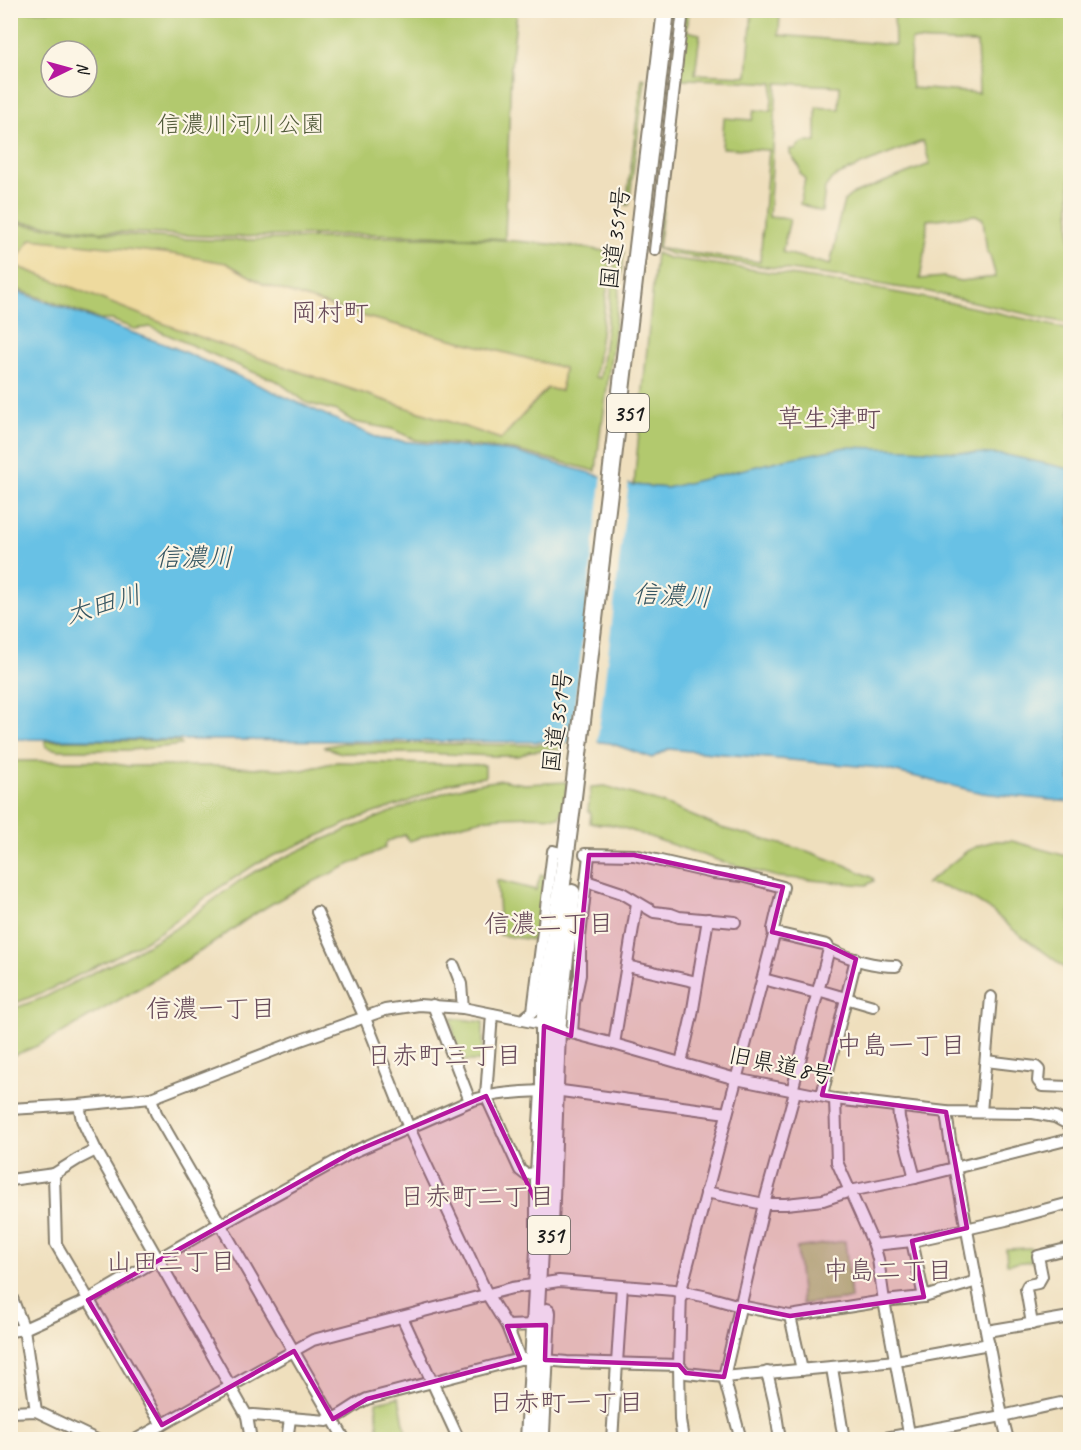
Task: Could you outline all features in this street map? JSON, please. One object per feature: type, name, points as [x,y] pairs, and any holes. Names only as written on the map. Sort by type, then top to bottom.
[{"type":"highway","name":"国道351号","points":[[529,1440],[535,1325],[542,1283],[539,1251],[538,1173],[558,1030],[576,814],[666,10]]},
{"type":"highway","name":"国道351号","points":[[576,814],[676,10]]},
{"type":"highway","name":"国道351号","points":[[540,1440],[533,1359],[542,1283],[549,1091]]},
{"type":"street","points":[[655,250],[683,10]]},
{"type":"street","points":[[522,1020],[533,1011],[553,851],[557,852]]},
{"type":"street","points":[[558,1030],[574,1003],[580,975],[580,938],[587,854],[634,855],[783,886],[763,979],[681,1290],[679,1365],[680,1419],[683,1440]]},
{"type":"street","points":[[586,881],[622,893],[654,912],[735,922]]},
{"type":"street","points":[[614,1044],[637,903]]},
{"type":"street","points":[[317,912],[365,1018],[409,1128],[487,1294],[507,1326],[533,1359]]},
{"type":"street","points":[[681,1063],[692,1015],[708,920]]},
{"type":"street","points":[[774,934],[826,945],[829,949],[856,959],[885,966],[896,966]]},
{"type":"street","points":[[741,1440],[724,1377],[764,1204],[829,949]]},
{"type":"street","points":[[822,1095],[856,959]]},
{"type":"street","points":[[454,966],[461,984],[464,1008]]},
{"type":"street","points":[[627,966],[697,982]]},
{"type":"street","points":[[763,979],[873,1006]]},
{"type":"street","points":[[981,1112],[991,997]]},
{"type":"street","points":[[433,1005],[470,1101]]},
{"type":"street","name":"旧県道8号","points":[[10,1109],[151,1098],[297,1041],[392,1008],[433,1005],[464,1008],[522,1020],[736,1078],[793,1091],[836,1099],[946,1112],[1033,1113],[1055,1117],[1071,1125]]},
{"type":"street","points":[[492,1014],[486,1096],[520,1170],[525,1174],[538,1173]]},
{"type":"street","points":[[986,1061],[1036,1067],[1040,1070],[1038,1081],[1042,1086],[1071,1087]]},
{"type":"street","points":[[10,1331],[24,1329],[88,1300],[213,1227],[351,1153],[486,1096],[501,1093],[549,1091],[727,1113]]},
{"type":"street","points":[[151,1098],[156,1113],[345,1440]]},
{"type":"street","points":[[836,1099],[837,1162],[878,1259],[909,1433]]},
{"type":"street","points":[[79,1105],[82,1120],[96,1150],[247,1416],[251,1440]]},
{"type":"street","points":[[898,1106],[915,1178]]},
{"type":"street","points":[[946,1112],[1008,1440]]},
{"type":"street","points":[[706,1192],[764,1204],[822,1200],[850,1191],[915,1178],[1071,1140]]},
{"type":"street","points":[[10,1180],[54,1174],[96,1150]]},
{"type":"street","points":[[54,1174],[56,1244],[162,1425]]},
{"type":"street","points":[[874,1245],[912,1241],[1071,1203]]},
{"type":"street","points":[[912,1241],[924,1297]]},
{"type":"street","points":[[1032,1324],[1026,1289],[1028,1285],[1038,1283],[1042,1276],[1038,1256],[1071,1248]]},
{"type":"street","points":[[135,1440],[323,1336],[487,1294],[542,1283],[560,1281],[681,1290],[740,1306],[790,1316],[924,1297],[977,1281]]},
{"type":"street","points":[[612,1440],[622,1286]]},
{"type":"street","points":[[10,1293],[24,1329],[36,1411]]},
{"type":"street","points":[[790,1316],[802,1370]]},
{"type":"street","points":[[402,1317],[459,1440]]},
{"type":"street","points":[[987,1331],[1071,1317]]},
{"type":"street","points":[[507,1326],[535,1325]]},
{"type":"street","points":[[247,1416],[327,1421],[367,1399],[533,1359],[679,1365],[686,1372],[724,1377],[896,1361],[989,1344]]},
{"type":"street","points":[[832,1368],[844,1440]]},
{"type":"street","points":[[767,1372],[780,1440]]},
{"type":"street","points":[[875,1440],[1071,1401]]},
{"type":"street","points":[[10,1412],[36,1411],[96,1440]]},
{"type":"street","points":[[287,1440],[290,1419]]},
{"type":"highlighted area","points":[[589,855],[634,855],[783,887],[772,932],[827,945],[856,959],[822,1095],[946,1112],[967,1228],[912,1241],[924,1297],[790,1316],[740,1306],[724,1377],[686,1373],[679,1365],[545,1360],[546,1325],[507,1326],[520,1359],[367,1399],[333,1419],[294,1351],[162,1425],[88,1300],[351,1153],[486,1096],[537,1204],[544,1026],[571,1036]]},
{"type":"green space","name":"信濃川河川公園","points":[[10,11],[517,11],[511,66],[505,239],[368,234],[226,237],[98,231],[11,221]]},
{"type":"green space","points":[[685,11],[689,11],[687,31],[700,34],[695,74],[747,76],[752,11],[780,11],[779,35],[895,45],[894,11],[1070,11],[1070,324],[921,290],[671,254],[656,248]],"holes":[[[911,40],[977,43],[979,93],[912,88]],[[680,79],[773,83],[771,111],[754,110],[752,120],[724,118],[722,148],[769,150],[760,262],[658,248]],[[777,83],[840,86],[839,109],[816,107],[816,142],[804,143],[795,150],[790,149],[790,154],[805,179],[800,204],[822,212],[825,188],[832,178],[923,141],[930,164],[851,195],[844,201],[830,265],[782,252],[790,219],[769,217]],[[976,215],[983,219],[987,253],[996,277],[960,281],[944,277],[920,279],[926,244],[927,220]]]},
{"type":"green space","points":[[642,78],[645,79],[629,205],[626,205]]},
{"type":"green space","points":[[10,223],[112,234],[188,239],[457,238],[517,241],[605,251],[610,268],[595,377],[600,378],[616,255],[624,252],[596,471],[514,450],[416,440],[392,429],[354,422],[337,411],[307,403],[277,381],[150,327],[134,329],[112,320],[102,320],[11,287]],"holes":[[[226,263],[263,284],[358,315],[564,368],[561,391],[548,388],[501,439],[249,354],[13,265]]]},
{"type":"green space","points":[[656,253],[668,258],[921,297],[1070,330],[1070,469],[1006,455],[786,459],[667,488],[634,485]]},
{"type":"green space","points":[[45,741],[173,741],[180,742],[181,745],[130,750],[58,750],[46,747]]},
{"type":"green space","points":[[343,743],[565,744],[564,749],[530,751],[519,756],[342,753],[323,747]]},
{"type":"green space","points":[[11,761],[98,761],[128,766],[214,766],[303,770],[336,762],[485,765],[485,777],[448,784],[407,802],[362,817],[259,862],[140,944],[53,988],[11,1005]]},
{"type":"green space","points":[[502,780],[524,784],[567,782],[564,810],[560,817],[494,818],[456,826],[409,841],[405,835],[388,841],[385,848],[281,899],[182,963],[65,1031],[33,1048],[11,1056],[10,1010],[45,997],[124,958],[173,930],[254,872],[315,843],[401,808],[451,790]]},
{"type":"green space","points":[[605,786],[662,803],[721,828],[807,851],[845,865],[873,878],[874,881],[866,885],[778,877],[723,862],[615,825],[590,823],[591,813],[588,810],[591,787]]},
{"type":"green space","points":[[995,841],[1012,841],[1070,857],[1070,973],[979,903],[954,891],[926,884],[967,851]]},
{"type":"green space","points":[[541,874],[545,875],[539,941],[500,935],[497,880],[536,890]]},
{"type":"green space","points":[[451,1018],[483,1022],[483,1061],[465,1061],[457,1051]]},
{"type":"green space","points":[[845,1241],[851,1299],[802,1304],[797,1248]]},
{"type":"green space","points":[[1031,1248],[1032,1261],[1007,1264],[1006,1249]]},
{"type":"green space","points":[[399,1397],[407,1439],[379,1439],[376,1402]]},
{"type":"sand","points":[[31,239],[173,254],[226,263],[263,284],[358,315],[564,368],[561,391],[547,388],[501,439],[291,369],[146,317],[13,265]]},
{"type":"water","name":"信濃川","points":[[10,289],[175,348],[380,439],[514,452],[633,485],[667,488],[846,447],[1006,455],[1070,469],[1070,802],[982,793],[880,768],[668,749],[652,758],[610,743],[600,742],[11,739]]},
{"type":"pier","points":[[602,474],[629,481],[597,745],[570,745]]},
{"type":"district","name":"岡村町","points":[[330,312]]},
{"type":"district","name":"草生津町","points":[[829,418]]},
{"type":"district","name":"信濃二丁目","points":[[549,923]]},
{"type":"district","name":"信濃一丁目","points":[[211,1008]]},
{"type":"district","name":"中島一丁目","points":[[901,1045]]},
{"type":"district","name":"日赤町三丁目","points":[[444,1055]]},
{"type":"district","name":"日赤町二丁目","points":[[477,1196]]},
{"type":"district","name":"山田三丁目","points":[[171,1261]]},
{"type":"district","name":"中島二丁目","points":[[888,1270]]},
{"type":"district","name":"日赤町一丁目","points":[[566,1402]]},
{"type":"water label","name":"太田川","points":[[103,604]]}]
